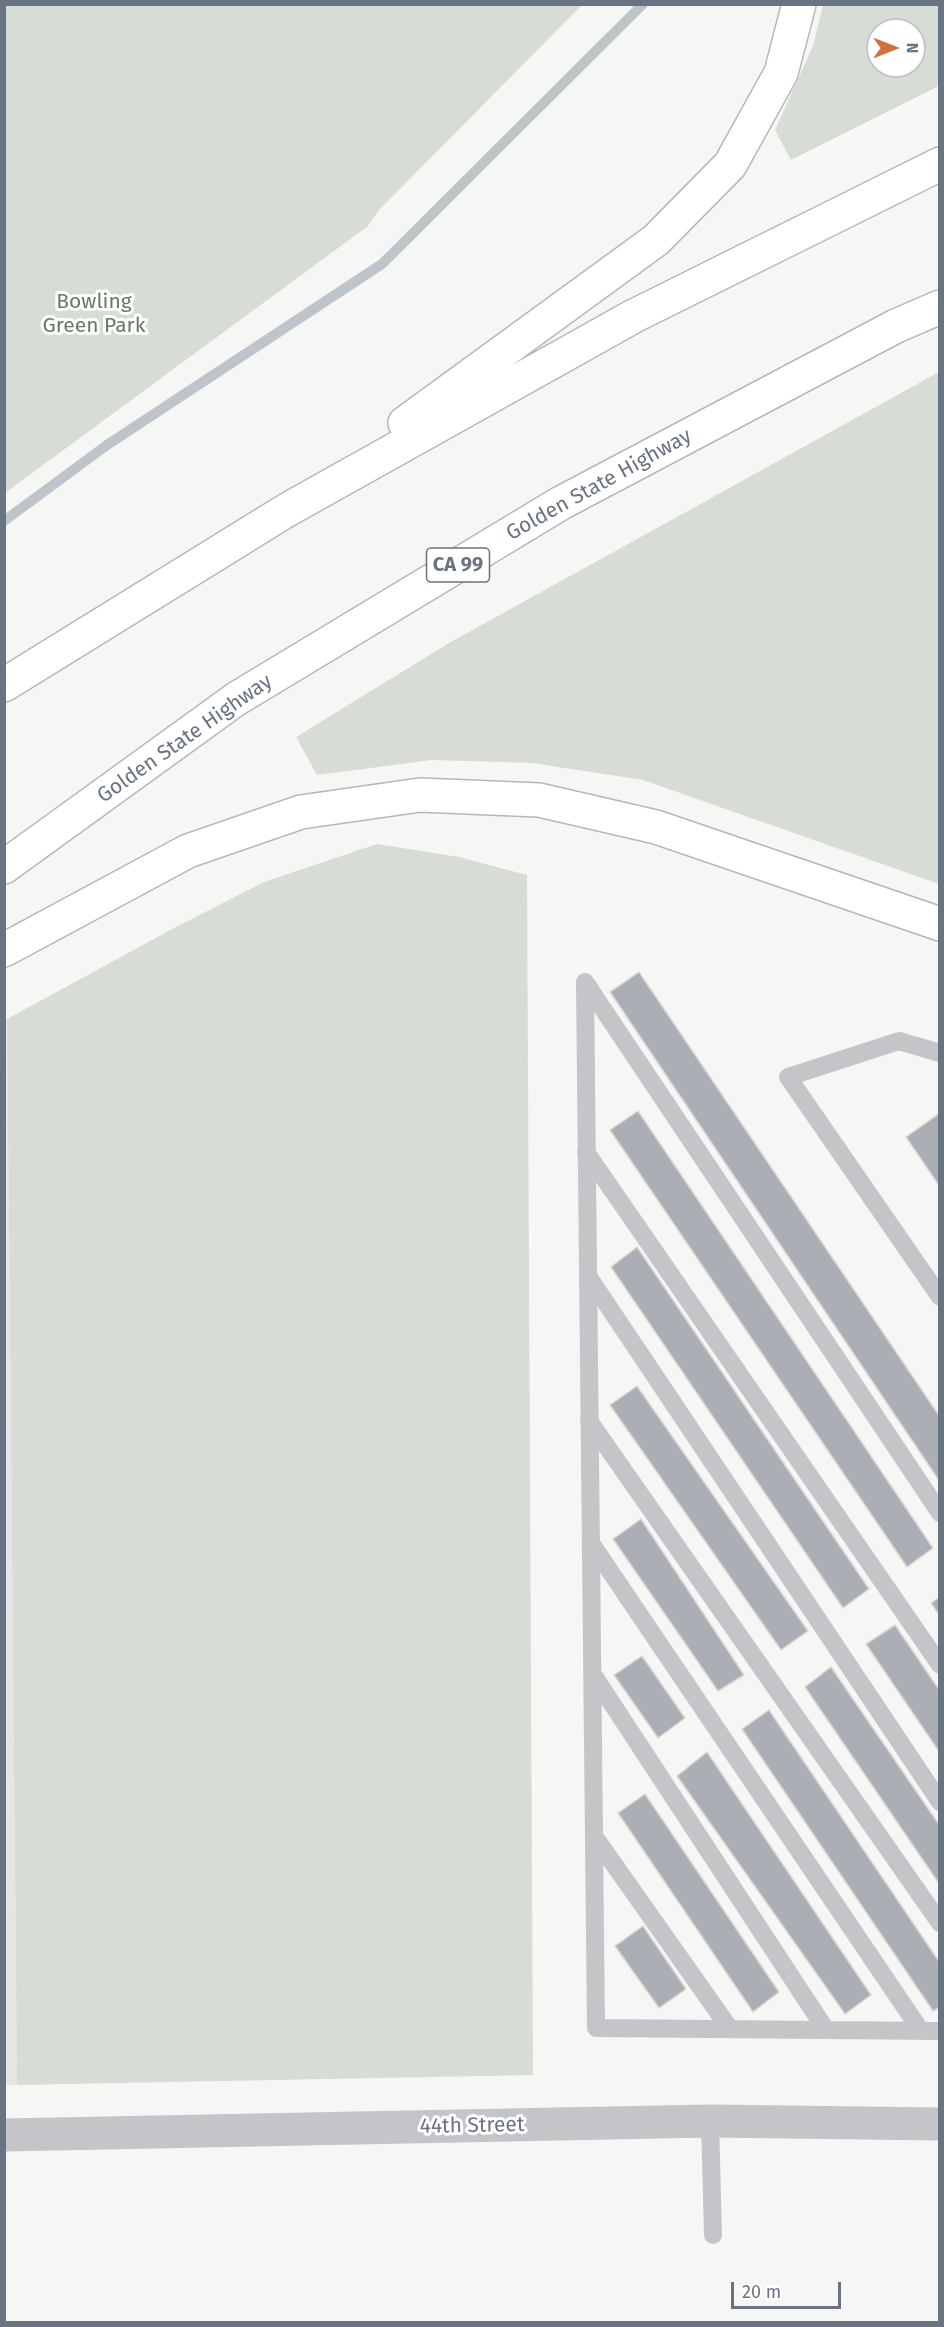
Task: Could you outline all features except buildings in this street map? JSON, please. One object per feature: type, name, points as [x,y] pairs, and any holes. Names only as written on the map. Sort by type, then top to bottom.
[{"type":"highway","points":[[287,510],[656,240],[729,165],[781,73],[799,4]]},
{"type":"highway","points":[[4,685],[287,510],[633,316],[939,164]]},
{"type":"highway","name":"Golden State Highway","points":[[4,867],[236,699],[561,503],[886,332],[939,308]]},
{"type":"highway","points":[[4,950],[188,851],[302,812],[420,795],[539,800],[656,827],[939,924]]},
{"type":"street","name":"44th Street","points":[[4,2135],[710,2121],[939,2124]]},
{"type":"lane","points":[[939,1514],[585,982],[596,2028],[939,2031]]},
{"type":"lane","points":[[939,1053],[899,1041],[788,1077],[939,1297]]},
{"type":"lane","points":[[586,1152],[939,1665]]},
{"type":"lane","points":[[588,1276],[939,1802]]},
{"type":"lane","points":[[590,1421],[939,1923]]},
{"type":"lane","points":[[591,1542],[921,2031]]},
{"type":"lane","points":[[592,1673],[825,2030]]},
{"type":"lane","points":[[594,1836],[730,2029]]},
{"type":"lane","points":[[710,2121],[713,2235]]},
{"type":"shaded area","points":[[7,1019],[17,2085],[4,2085],[4,1021]]},
{"type":"green space","name":"Bowling Green Park","points":[[5,4],[582,5],[380,209],[368,226],[5,493]]},
{"type":"green space","points":[[823,5],[939,5],[939,86],[791,160],[775,130],[813,46]]},
{"type":"green space","points":[[939,372],[939,884],[643,780],[532,763],[432,760],[317,775],[296,737],[449,643]]},
{"type":"green space","points":[[377,844],[459,857],[527,875],[533,2075],[17,2085],[7,1019],[264,882]]},
{"type":"waterway","points":[[4,521],[107,445],[382,264],[643,4]]}]
